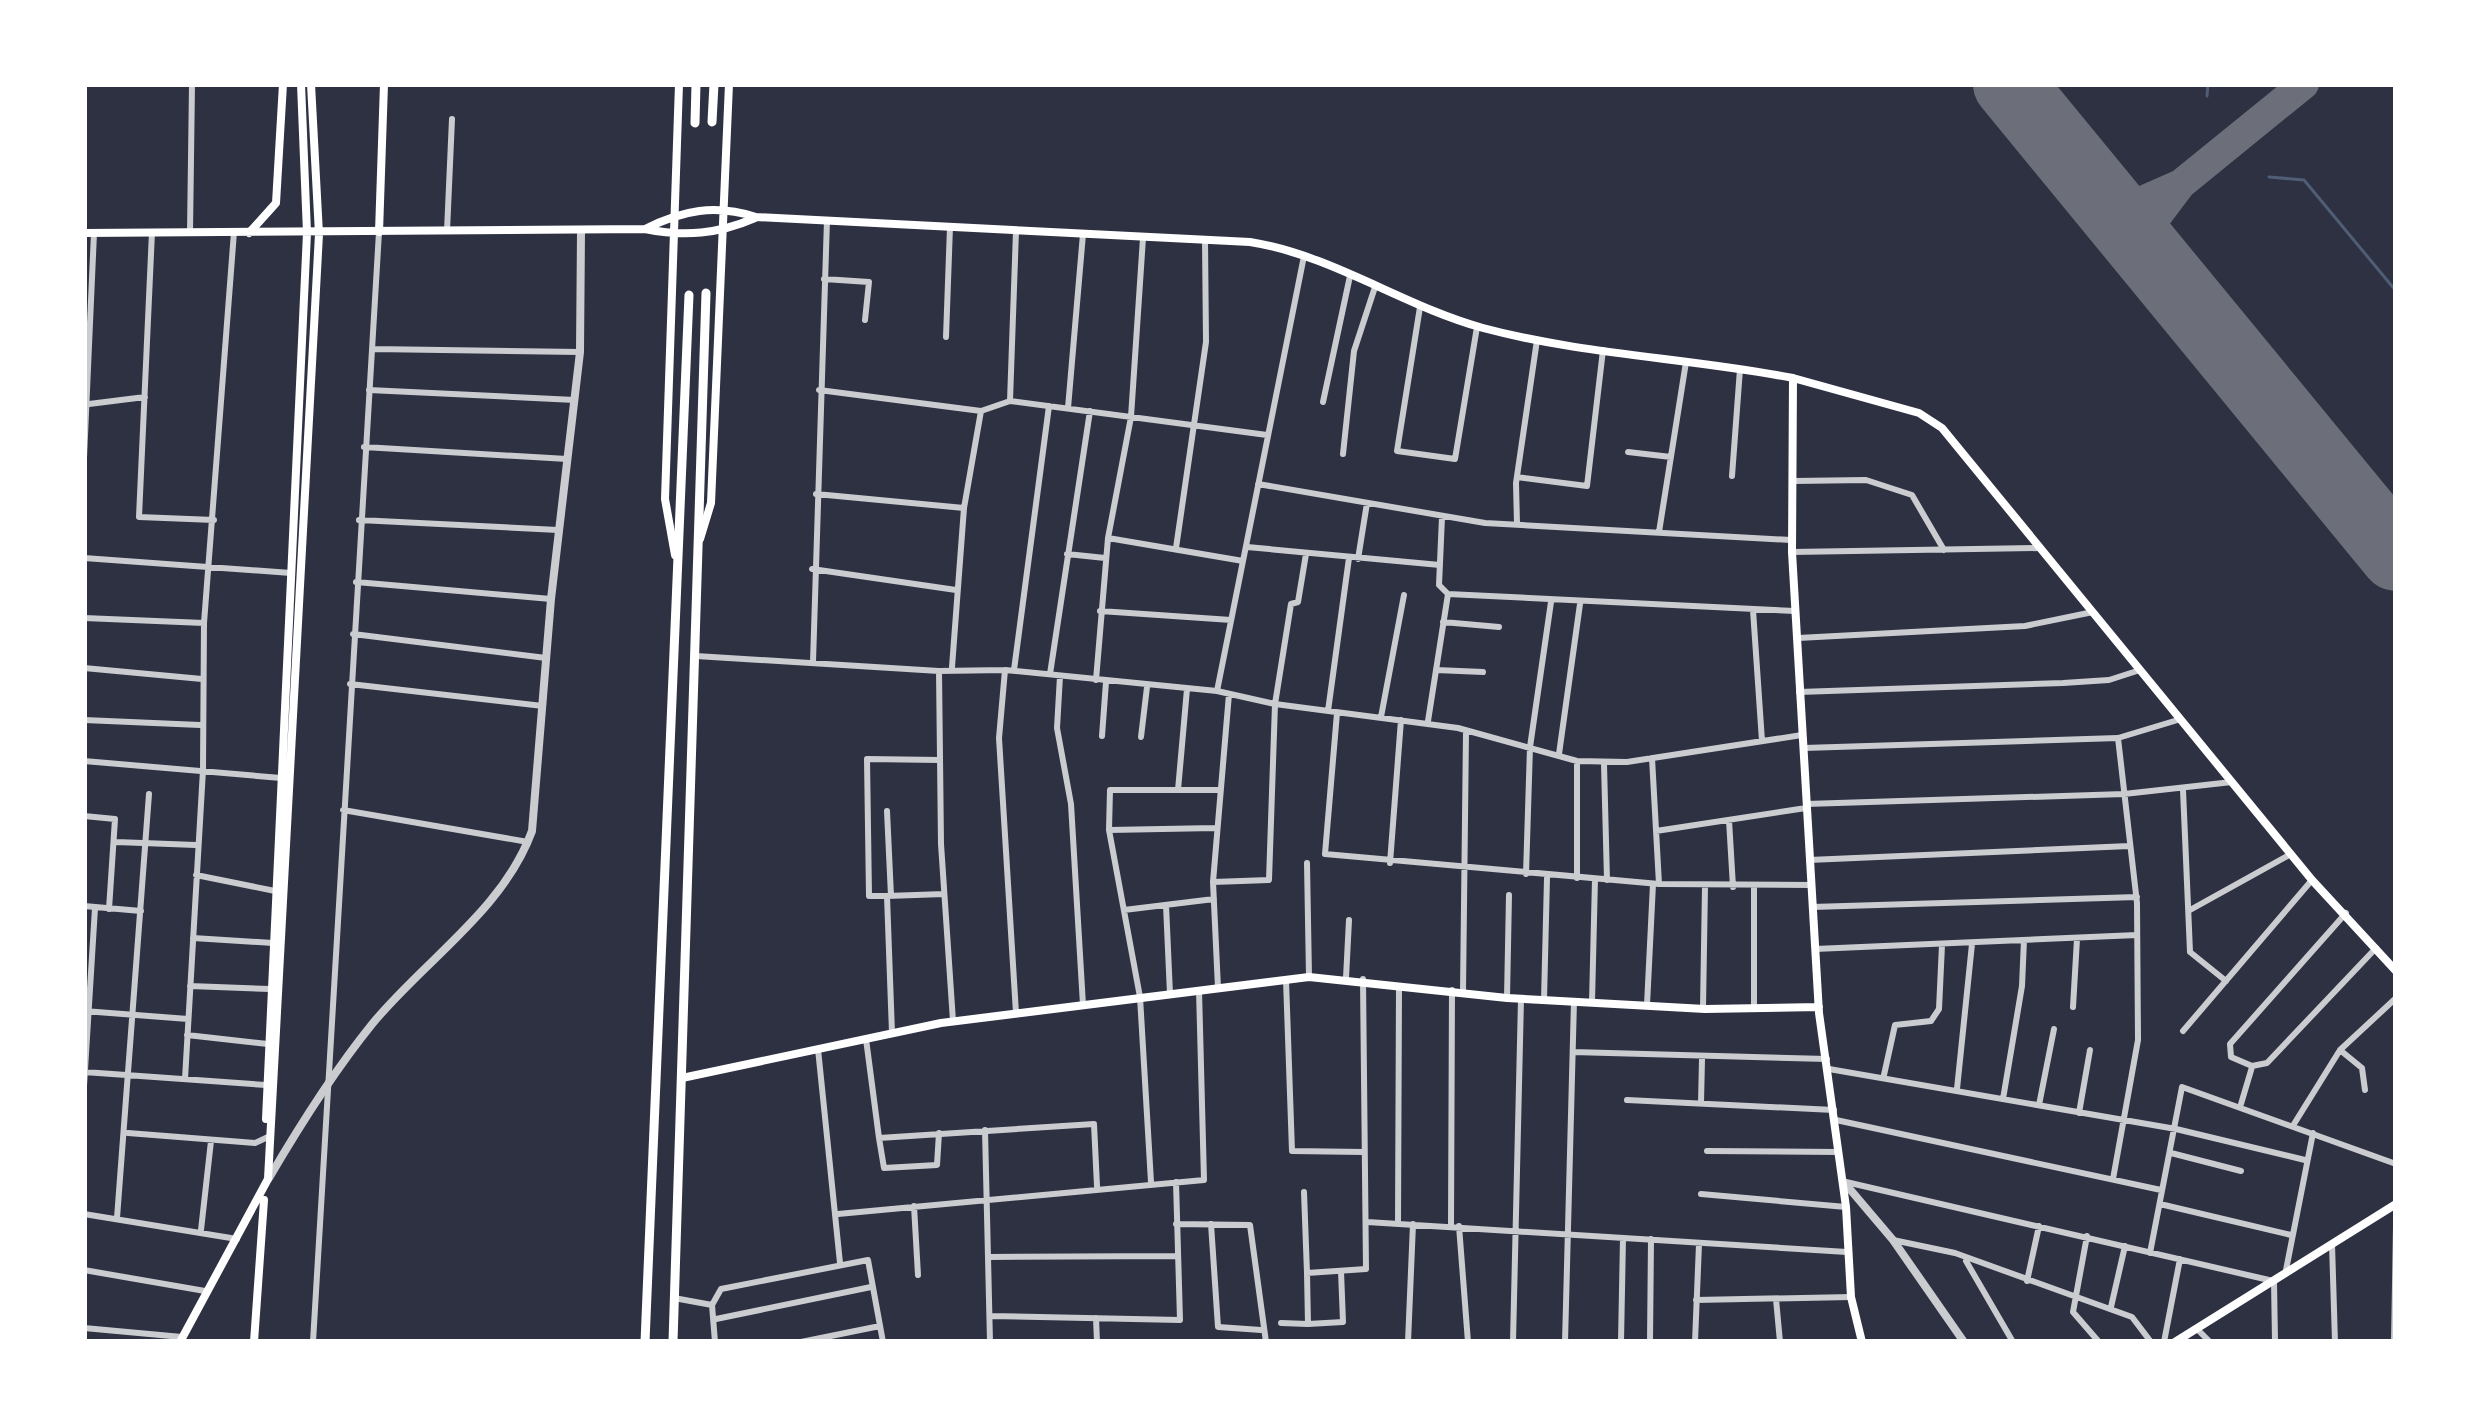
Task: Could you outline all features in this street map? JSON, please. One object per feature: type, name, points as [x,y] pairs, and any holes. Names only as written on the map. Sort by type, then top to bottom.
[{"type":"highway","points":[[695,123],[696,84]]},
{"type":"highway","points":[[712,122],[714,84]]},
{"type":"highway","points":[[673,1342],[706,293]]},
{"type":"highway","points":[[645,1342],[688,295]]},
{"type":"main road","points":[[248,233],[276,203],[284,84]]},
{"type":"main road","points":[[181,1339],[264,1194],[268,1179],[266,1085],[307,233],[301,84]]},
{"type":"main road","points":[[254,1342],[319,234],[311,84]]},
{"type":"main road","points":[[379,232],[384,84]]},
{"type":"main road","points":[[676,561],[665,499],[679,84]]},
{"type":"main road","points":[[697,552],[711,503],[730,84]]},
{"type":"main road","points":[[645,229],[675,214],[725,207],[756,217],[1276,246],[1477,326],[1537,340],[1793,378],[1918,413],[1942,428],[2290,854],[2396,971]]},
{"type":"main road","points":[[89,233],[645,229],[675,235],[724,232],[756,217]]},
{"type":"main road","points":[[1793,378],[1792,552],[1819,1007],[1840,1152],[1851,1297],[1862,1342]]},
{"type":"main road","points":[[682,1078],[952,1022],[1309,977],[1521,999],[1702,1009],[1819,1007]]},
{"type":"main road","points":[[2180,1341],[2396,1204]]},
{"type":"street","points":[[190,232],[192,84]]},
{"type":"street","points":[[447,231],[452,119]]},
{"type":"street","points":[[813,662],[812,569],[826,220]]},
{"type":"street","points":[[946,337],[950,227]]},
{"type":"street","points":[[1010,401],[1016,231]]},
{"type":"street","points":[[152,232],[139,517],[214,520]]},
{"type":"street","points":[[184,1079],[203,770],[204,623],[234,232]]},
{"type":"street","points":[[313,1342],[379,232]]},
{"type":"street","points":[[268,1179],[372,1024],[500,893],[529,842],[580,352],[580,232]]},
{"type":"street","points":[[84,458],[89,233]]},
{"type":"street","points":[[1068,408],[1083,234]]},
{"type":"street","points":[[1096,680],[1108,538],[1130,417],[1143,238]]},
{"type":"street","points":[[1175,548],[1206,342],[1205,240]]},
{"type":"street","points":[[1216,691],[1304,256]]},
{"type":"street","points":[[1323,402],[1350,276]]},
{"type":"street","points":[[824,279],[869,281],[865,320]]},
{"type":"street","points":[[1342,454],[1354,351],[1376,287]]},
{"type":"street","points":[[1420,307],[1396,451],[1455,459],[1477,326]]},
{"type":"street","points":[[1517,524],[1517,477],[1537,340]]},
{"type":"street","points":[[372,349],[580,352]]},
{"type":"street","points":[[1517,477],[1587,486],[1603,350]]},
{"type":"street","points":[[1659,532],[1685,362]]},
{"type":"street","points":[[1732,476],[1740,370]]},
{"type":"street","points":[[368,390],[575,400]]},
{"type":"street","points":[[819,390],[981,411],[1010,401],[1268,435]]},
{"type":"street","points":[[87,404],[145,397]]},
{"type":"street","points":[[1016,1013],[999,738],[1048,406]]},
{"type":"street","points":[[952,667],[964,508],[981,411]]},
{"type":"street","points":[[1050,674],[1090,411]]},
{"type":"street","points":[[364,447],[567,459]]},
{"type":"street","points":[[1628,452],[1671,457]]},
{"type":"street","points":[[1794,481],[1866,480],[1912,495],[1944,550]]},
{"type":"street","points":[[1258,484],[1517,524],[1792,540]]},
{"type":"street","points":[[816,494],[964,508]]},
{"type":"street","points":[[1367,503],[1332,712],[1325,854],[1656,884],[1811,885]]},
{"type":"street","points":[[1442,516],[1439,585],[1448,594],[1795,611]]},
{"type":"street","points":[[359,520],[558,530]]},
{"type":"street","points":[[1108,538],[1243,561]]},
{"type":"street","points":[[1246,547],[1440,565]]},
{"type":"street","points":[[1792,552],[2041,548]]},
{"type":"street","points":[[1067,554],[1106,558]]},
{"type":"street","points":[[1213,882],[1269,880],[1274,704],[1291,604],[1298,602],[1306,554]]},
{"type":"street","points":[[84,558],[291,573]]},
{"type":"street","points":[[812,569],[956,590]]},
{"type":"street","points":[[356,582],[551,599]]},
{"type":"street","points":[[1427,723],[1448,594]]},
{"type":"street","points":[[1381,717],[1404,595]]},
{"type":"street","points":[[1526,874],[1530,747],[1552,602]]},
{"type":"street","points":[[1559,754],[1580,604]]},
{"type":"street","points":[[1753,610],[1762,741]]},
{"type":"street","points":[[1100,611],[1232,620]]},
{"type":"street","points":[[1796,638],[2025,626],[2093,612]]},
{"type":"street","points":[[84,618],[204,623]]},
{"type":"street","points":[[1443,622],[1499,627]]},
{"type":"street","points":[[353,634],[547,658]]},
{"type":"street","points":[[696,656],[939,671],[952,667],[1216,691],[1274,704],[1466,730],[1577,761],[1604,763],[1802,735]]},
{"type":"street","points":[[84,668],[202,679]]},
{"type":"street","points":[[1436,670],[1483,672]]},
{"type":"street","points":[[1798,692],[2063,683],[2109,680],[2140,670]]},
{"type":"street","points":[[939,671],[952,1022]]},
{"type":"street","points":[[1060,676],[1058,728],[1071,804],[1083,1004]]},
{"type":"street","points":[[1102,736],[1106,682]]},
{"type":"street","points":[[350,684],[544,706]]},
{"type":"street","points":[[1141,737],[1147,686]]},
{"type":"street","points":[[1178,790],[1187,688]]},
{"type":"street","points":[[1218,988],[1213,882],[1229,694]]},
{"type":"street","points":[[1802,748],[2118,738],[2180,719]]},
{"type":"street","points":[[84,720],[201,725]]},
{"type":"street","points":[[1390,863],[1401,720]]},
{"type":"street","points":[[1463,992],[1466,730]]},
{"type":"street","points":[[2113,1179],[2138,1040],[2137,897],[2118,738]]},
{"type":"street","points":[[1647,1005],[1656,884],[1652,758]]},
{"type":"street","points":[[940,760],[867,759],[869,896],[944,894]]},
{"type":"street","points":[[84,761],[280,778]]},
{"type":"street","points":[[1577,761],[1577,878]]},
{"type":"street","points":[[1604,763],[1606,880]]},
{"type":"street","points":[[1656,831],[1806,806],[2124,794],[2232,782]]},
{"type":"street","points":[[1151,1183],[1140,997],[1109,830],[1110,790],[1220,790]]},
{"type":"street","points":[[2183,790],[2190,952],[2226,981]]},
{"type":"street","points":[[117,1218],[148,794]]},
{"type":"street","points":[[343,810],[529,842]]},
{"type":"street","points":[[887,811],[892,1033]]},
{"type":"street","points":[[84,816],[115,819],[109,909]]},
{"type":"street","points":[[1729,820],[1733,887]]},
{"type":"street","points":[[1109,830],[1216,828]]},
{"type":"street","points":[[116,842],[197,845]]},
{"type":"street","points":[[1809,860],[2131,846]]},
{"type":"street","points":[[2190,910],[2290,854]]},
{"type":"street","points":[[1307,863],[1309,977]]},
{"type":"street","points":[[196,875],[275,891]]},
{"type":"street","points":[[1544,1000],[1547,876]]},
{"type":"street","points":[[1592,1002],[1595,880]]},
{"type":"street","points":[[2183,1031],[2312,880]]},
{"type":"street","points":[[1702,1009],[1706,886]]},
{"type":"street","points":[[1754,888],[1754,1008]]},
{"type":"street","points":[[1508,998],[1509,896]]},
{"type":"street","points":[[1812,908],[2137,897]]},
{"type":"street","points":[[1124,910],[1214,899]]},
{"type":"street","points":[[1166,905],[1171,994]]},
{"type":"street","points":[[84,907],[142,911]]},
{"type":"street","points":[[84,1086],[95,908]]},
{"type":"street","points":[[2347,913],[2230,1045],[2233,1059],[2252,1066],[2270,1060],[2376,948]]},
{"type":"street","points":[[1346,978],[1349,920]]},
{"type":"street","points":[[1815,949],[2137,935]]},
{"type":"street","points":[[194,938],[273,943]]},
{"type":"street","points":[[2073,1007],[2077,938]]},
{"type":"street","points":[[2003,1099],[2022,986],[2024,940]]},
{"type":"street","points":[[1957,1089],[1972,944]]},
{"type":"street","points":[[1884,1075],[1895,1025],[1931,1021],[1939,1013],[1942,945]]},
{"type":"street","points":[[1307,1274],[1366,1269],[1363,979]]},
{"type":"street","points":[[1286,980],[1292,1150],[1364,1153]]},
{"type":"street","points":[[1398,1223],[1399,983]]},
{"type":"street","points":[[190,986],[270,989]]},
{"type":"street","points":[[838,1214],[1097,1186],[1204,1180],[1199,990]]},
{"type":"street","points":[[1452,990],[1455,1225],[1468,1342]]},
{"type":"street","points":[[2294,1124],[2340,1050],[2396,998]]},
{"type":"street","points":[[1513,1342],[1521,999]]},
{"type":"street","points":[[1565,1342],[1574,1001]]},
{"type":"street","points":[[86,1012],[188,1019]]},
{"type":"street","points":[[2039,1105],[2054,1029]]},
{"type":"street","points":[[187,1035],[268,1044]]},
{"type":"street","points":[[866,1039],[884,1168],[938,1165],[939,1132]]},
{"type":"street","points":[[818,1049],[840,1263]]},
{"type":"street","points":[[2079,1113],[2090,1050]]},
{"type":"street","points":[[2340,1050],[2362,1068],[2365,1090]]},
{"type":"street","points":[[1573,1052],[1828,1064],[2125,1124],[2176,1130],[2305,1160]]},
{"type":"street","points":[[1701,1103],[1702,1059]]},
{"type":"street","points":[[2241,1104],[2252,1066]]},
{"type":"street","points":[[85,1072],[266,1085]]},
{"type":"street","points":[[2150,1253],[2182,1088],[2241,1104],[2396,1164]]},
{"type":"street","points":[[1627,1100],[1835,1115],[2162,1190]]},
{"type":"street","points":[[879,1138],[1094,1124],[1097,1186]]},
{"type":"street","points":[[985,1130],[990,1342]]},
{"type":"street","points":[[126,1132],[211,1141],[268,1137]]},
{"type":"street","points":[[2286,1274],[2313,1133]]},
{"type":"street","points":[[201,1230],[211,1141]]},
{"type":"street","points":[[1707,1151],[1840,1152]]},
{"type":"street","points":[[2171,1153],[2241,1171]]},
{"type":"street","points":[[1843,1181],[2274,1282],[2275,1342]]},
{"type":"street","points":[[1843,1181],[1893,1240],[1964,1342]]},
{"type":"street","points":[[990,1316],[1180,1319],[1176,1182]]},
{"type":"street","points":[[1304,1192],[1308,1324]]},
{"type":"street","points":[[1700,1194],[1846,1207]]},
{"type":"street","points":[[2160,1204],[2291,1234]]},
{"type":"street","points":[[914,1206],[918,1275]]},
{"type":"street","points":[[84,1214],[201,1230],[237,1240]]},
{"type":"street","points":[[1367,1222],[1846,1252]]},
{"type":"street","points":[[1176,1224],[1250,1225],[1266,1342]]},
{"type":"street","points":[[1211,1224],[1218,1327],[1262,1330]]},
{"type":"street","points":[[1408,1342],[1413,1224]]},
{"type":"street","points":[[2027,1280],[2039,1226]]},
{"type":"street","points":[[2394,1342],[2396,1226]]},
{"type":"street","points":[[1621,1342],[1623,1237]]},
{"type":"street","points":[[2087,1237],[2073,1312],[2099,1342]]},
{"type":"street","points":[[1650,1342],[1652,1239]]},
{"type":"street","points":[[1893,1240],[1964,1258],[2110,1308],[2136,1319],[2151,1342]]},
{"type":"street","points":[[1695,1342],[1699,1242]]},
{"type":"street","points":[[2332,1243],[2335,1342]]},
{"type":"street","points":[[2110,1308],[2125,1246]]},
{"type":"street","points":[[988,1257],[1178,1256]]},
{"type":"street","points":[[1964,1258],[2013,1342]]},
{"type":"street","points":[[2164,1342],[2180,1259]]},
{"type":"street","points":[[715,1342],[712,1305],[721,1289],[868,1260],[883,1342]]},
{"type":"street","points":[[84,1270],[205,1291]]},
{"type":"street","points":[[1281,1323],[1343,1322],[1341,1271]]},
{"type":"street","points":[[716,1319],[871,1287]]},
{"type":"street","points":[[1696,1300],[1851,1297]]},
{"type":"street","points":[[674,1298],[712,1305]]},
{"type":"street","points":[[1776,1298],[1780,1342]]},
{"type":"street","points":[[1096,1318],[1097,1342]]},
{"type":"street","points":[[801,1342],[880,1326]]},
{"type":"street","points":[[84,1328],[181,1339]]},
{"type":"street","points":[[2198,1330],[2210,1342]]},
{"type":"waterway","points":[[2207,96],[2208,84]]},
{"type":"waterway","points":[[2269,177],[2304,180],[2396,291]]},
{"type":"taxiway","points":[[2181,184],[2304,84]]},
{"type":"taxiway","points":[[2098,192],[2124,209],[2181,184],[2148,228],[2151,258]]},
{"type":"runway","points":[[2009,84],[2396,555]]}]
